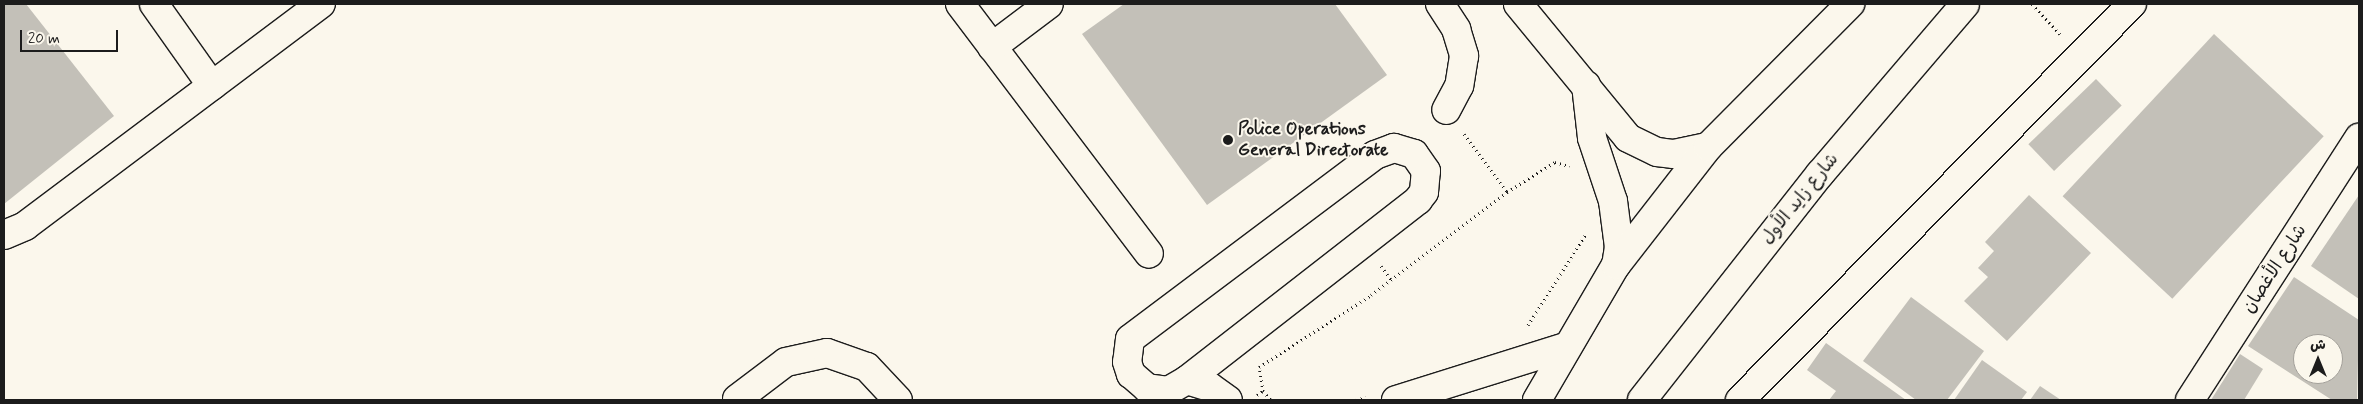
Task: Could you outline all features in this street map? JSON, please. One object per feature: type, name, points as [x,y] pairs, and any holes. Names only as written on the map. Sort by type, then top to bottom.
[{"type":"street","points":[[154,4],[212,86]]},
{"type":"street","points":[[4,234],[25,226],[321,4]]},
{"type":"street","points":[[960,4],[1149,254]]},
{"type":"street","points":[[992,46],[1049,4]]},
{"type":"street","points":[[1440,4],[1456,29],[1464,56],[1459,86],[1446,110]]},
{"type":"street","points":[[1518,4],[1586,85],[1618,129],[1640,145],[1674,154],[1708,147]]},
{"type":"street","points":[[1537,400],[1566,347],[1616,265],[1708,147],[1850,4]]},
{"type":"street","name":"شارع زايد الأول","points":[[1642,400],[1820,174],[1965,4]]},
{"type":"street","points":[[1740,400],[2132,4]]},
{"type":"street","points":[[1586,85],[1592,138],[1613,201],[1618,247],[1616,265]]},
{"type":"street","name":"شارع الأغصان","points":[[2190,400],[2359,138]]},
{"type":"street","points":[[1405,150],[1421,161],[1427,182],[1418,200],[1187,380],[1168,391],[1138,382],[1131,374],[1126,350],[1138,329],[1375,155],[1405,150]]},
{"type":"street","points":[[1385,397],[1566,347]]},
{"type":"street","points":[[736,400],[786,362],[827,353],[867,367],[898,400]]},
{"type":"street","points":[[1222,353],[1229,400]]},
{"type":"street","points":[[1187,380],[1210,387],[1229,400]]},
{"type":"path","points":[[2032,4],[2081,56]]},
{"type":"path","points":[[1446,110],[1508,192]]},
{"type":"path","points":[[1271,400],[1263,391],[1259,367],[1371,295],[1508,192],[1555,162],[1577,169]]},
{"type":"path","points":[[1525,329],[1598,214],[1613,201]]},
{"type":"path","points":[[1250,400],[1263,391]]},
{"type":"path","points":[[1356,400],[1385,397]]},
{"type":"building","points":[[4,4],[26,4],[114,116],[4,204]]},
{"type":"building","name":"Police Operations General Directorate","points":[[1124,4],[1335,4],[1387,75],[1207,205],[1082,34]]},
{"type":"building","points":[[2214,34],[2324,136],[2172,299],[2063,196]]},
{"type":"building","points":[[2096,79],[2122,106],[2054,171],[2028,144]]},
{"type":"building","points":[[2029,195],[2091,253],[2007,341],[1964,301],[1988,277],[1978,268],[1994,251],[1985,242]]},
{"type":"building","points":[[2359,195],[2359,299],[2311,266]]},
{"type":"building","points":[[2294,277],[2359,320],[2357,400],[2332,400],[2307,384],[2343,384],[2343,334],[2293,334],[2293,375],[2248,346]]},
{"type":"building","points":[[1911,297],[1984,351],[1947,400],[1916,400],[1863,361]]},
{"type":"building","points":[[1826,343],[1906,400],[1829,400],[1836,391],[1807,370]]},
{"type":"building","points":[[2240,354],[2263,369],[2244,400],[2211,400]]},
{"type":"building","points":[[1982,360],[2027,392],[2021,400],[1954,400]]},
{"type":"building","points":[[2040,386],[2061,400],[2030,400]]},
{"type":"place","name":"Police Operations General Directorate","points":[[1228,140]]}]
